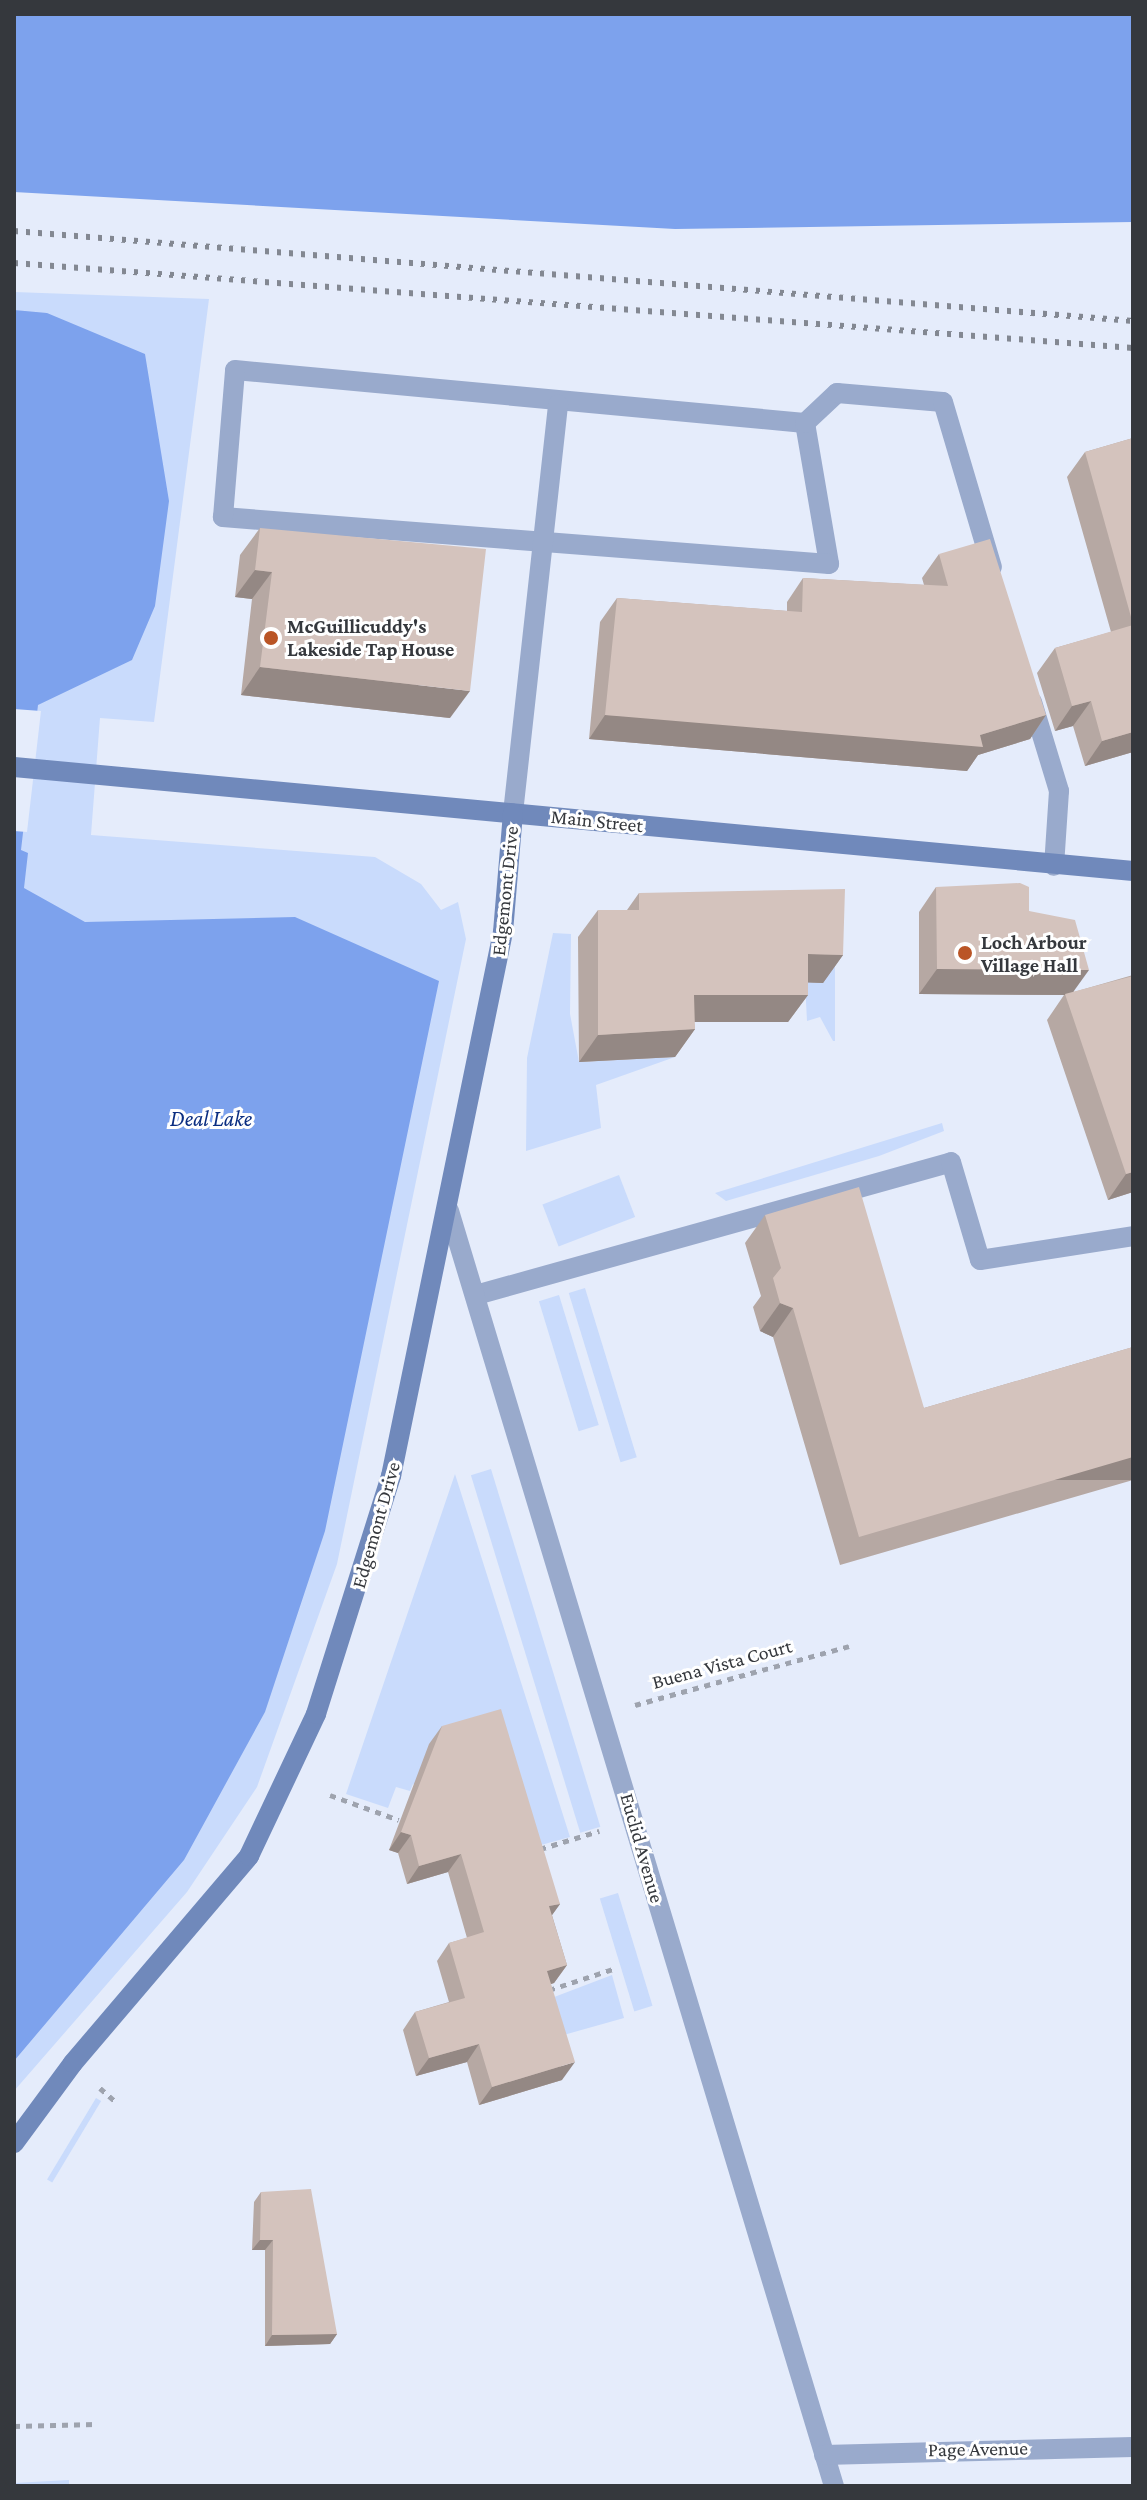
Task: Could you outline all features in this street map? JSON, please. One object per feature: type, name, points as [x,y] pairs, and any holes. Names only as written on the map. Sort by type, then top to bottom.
[{"type":"street","points":[[805,423],[829,564],[541,545],[223,517],[235,370],[558,404],[805,423],[837,393],[943,402],[1001,596]]},
{"type":"street","points":[[513,813],[558,404]]},
{"type":"street","points":[[1028,686],[1059,791],[1054,866]]},
{"type":"street","name":"Main Street","points":[[24,768],[1133,871]]},
{"type":"street","name":"Edgemont Drive","points":[[14,2143],[73,2063],[213,1907],[291,1781],[380,1517],[449,1211],[503,932],[513,813]]},
{"type":"street","points":[[476,1295],[951,1162],[980,1260],[1133,1236]]},
{"type":"street","name":"Euclid Avenue","points":[[449,1211],[834,2486]]},
{"type":"street","name":"Page Avenue","points":[[824,2455],[1133,2447]]},
{"type":"path","name":"Buena Vista Court","points":[[603,1714],[849,1646]]},
{"type":"path","points":[[330,1795],[399,1820]]},
{"type":"path","points":[[531,1852],[600,1831]]},
{"type":"path","points":[[537,1995],[616,1968]]},
{"type":"path","points":[[14,2426],[96,2424]]},
{"type":"shaded area","name":"Deal Lake","points":[[14,292],[209,299],[154,722],[100,718],[91,835],[375,857],[421,884],[441,910],[458,902],[466,939],[337,1564],[257,1787],[187,1892],[14,2091]]},
{"type":"shaded area","points":[[835,915],[833,1041],[820,1017],[807,1021],[805,982],[825,917]]},
{"type":"shaded area","points":[[553,933],[571,934],[570,1014],[579,1062],[675,1057],[596,1085],[601,1128],[526,1151],[527,1058]]},
{"type":"shaded area","points":[[942,1123],[944,1131],[879,1156],[726,1201],[715,1193]]},
{"type":"shaded area","points":[[619,1175],[635,1217],[559,1246],[542,1204]]},
{"type":"shaded area","points":[[585,1288],[637,1457],[620,1462],[569,1293]]},
{"type":"shaded area","points":[[559,1295],[599,1425],[579,1431],[539,1301]]},
{"type":"shaded area","points":[[491,1469],[600,1827],[580,1833],[471,1475]]},
{"type":"shaded area","points":[[455,1474],[570,1837],[523,1850],[413,1784],[410,1791],[396,1787],[388,1808],[346,1794]]},
{"type":"shaded area","points":[[618,1893],[652,2006],[634,2011],[600,1899]]},
{"type":"shaded area","points":[[612,1975],[624,2018],[560,2036],[549,1999]]},
{"type":"shaded area","points":[[96,2098],[101,2101],[52,2183],[47,2179]]},
{"type":"shaded area","points":[[69,2480],[69,2486],[14,2486],[14,2483]]},
{"type":"water","points":[[14,14],[1133,14],[1133,222],[675,229],[14,192]]},
{"type":"water","name":"Deal Lake","points":[[14,310],[47,313],[145,354],[169,501],[155,606],[132,660],[38,705],[21,850],[28,853],[24,888],[85,922],[295,917],[439,981],[325,1531],[265,1712],[184,1860],[14,2061]]},
{"type":"pier","points":[[14,709],[41,711],[27,832],[14,831]]},
{"type":"building","points":[[1133,438],[1133,624],[1085,452]]},
{"type":"building","points":[[260,528],[486,549],[470,691],[260,667],[272,572],[255,570]]},
{"type":"building","points":[[990,539],[1046,715],[980,735],[983,747],[605,715],[617,598],[802,612],[803,578],[948,586],[939,554]]},
{"type":"building","points":[[1133,625],[1133,732],[1102,741],[1091,701],[1072,706],[1055,648]]},
{"type":"building","points":[[1020,883],[1029,887],[1029,911],[1075,920],[1089,970],[937,969],[936,887]]},
{"type":"building","points":[[845,889],[843,955],[808,954],[808,995],[694,995],[695,1029],[598,1035],[598,910],[639,910],[639,893]]},
{"type":"building","points":[[1133,976],[1133,1172],[1126,1174],[1065,994]]},
{"type":"building","points":[[859,1187],[924,1408],[1133,1347],[1133,1457],[859,1537],[793,1308],[780,1303],[773,1278],[781,1268],[765,1215]]},
{"type":"building","points":[[501,1709],[560,1904],[549,1906],[567,1965],[547,1971],[575,2062],[492,2087],[479,2044],[429,2058],[415,2012],[465,1998],[449,1943],[484,1932],[461,1854],[419,1866],[411,1835],[401,1832],[442,1726]]},
{"type":"building","points":[[311,2189],[337,2334],[272,2335],[273,2240],[260,2240],[261,2192]]},
{"type":"railway","points":[[14,231],[1133,321]]},
{"type":"railway","points":[[14,263],[1133,348]]},
{"type":"place","name":"McGuillicuddy's Lakeside Tap House","points":[[271,638]]},
{"type":"place","name":"Loch Arbour Village Hall","points":[[965,953]]}]
